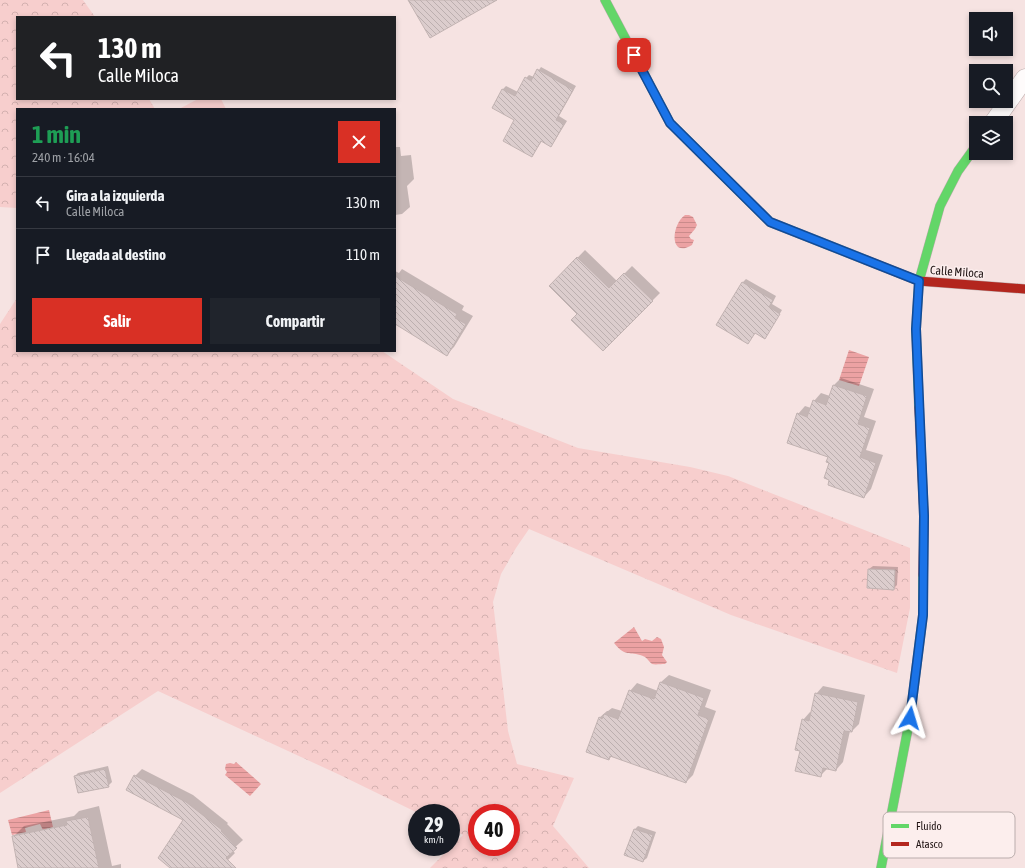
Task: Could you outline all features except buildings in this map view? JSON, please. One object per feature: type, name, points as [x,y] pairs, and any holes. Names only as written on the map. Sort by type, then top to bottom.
[{"type":"street","name":"Calle Miloca","points":[[606,0],[670,123],[770,222],[919,281],[1025,289]]},
{"type":"street","points":[[998,116],[1025,78]]},
{"type":"street","points":[[892,812],[910,718],[923,615],[924,516],[916,329],[919,281],[940,206],[958,171],[969,156]]},
{"type":"street","points":[[881,868],[883,858]]},
{"type":"green space","points":[[0,0],[83,0],[94,16],[16,16],[16,100],[150,100],[154,108],[16,108],[16,208],[0,207]]},
{"type":"green space","points":[[196,100],[222,100],[226,108],[181,108]]},
{"type":"green space","points":[[16,300],[16,352],[383,352],[453,399],[578,448],[690,467],[728,476],[910,548],[910,608],[897,673],[731,615],[529,529],[501,574],[493,602],[508,731],[517,764],[574,778],[553,826],[589,868],[430,868],[442,856],[460,856],[460,838],[463,835],[460,834],[460,804],[408,804],[408,808],[158,691],[0,793],[0,324]]},
{"type":"shaded area","points":[[685,215],[693,217],[697,225],[689,236],[694,240],[692,245],[685,248],[679,248],[676,244],[675,233],[680,220]]},
{"type":"shaded area","points":[[849,350],[869,357],[859,386],[839,380]]},
{"type":"shaded area","points":[[634,627],[642,641],[645,639],[652,641],[657,637],[661,639],[664,647],[662,655],[667,662],[665,664],[652,664],[645,657],[626,653],[618,648],[614,643]]},
{"type":"shaded area","points":[[236,762],[261,784],[250,796],[225,775],[227,772],[225,769],[226,764],[234,764]]},
{"type":"shaded area","points":[[49,810],[53,827],[43,830],[40,824],[25,828],[26,832],[12,835],[8,820]]},
{"type":"traffic: fast","points":[[605,0],[670,123],[770,222],[866,260]]},
{"type":"traffic: fast","points":[[919,407],[916,329],[919,281],[940,206],[958,171],[969,156]]},
{"type":"traffic: fast","points":[[892,812],[910,718],[923,615],[923,575]]},
{"type":"traffic: fast","points":[[881,868],[883,858]]},
{"type":"traffic: jam","points":[[866,260],[919,281],[1025,289]]},
{"type":"traffic: jam","points":[[919,407],[924,516],[923,575]]},
{"type":"route","points":[[634,55],[670,123],[770,222],[919,281],[916,329],[924,516],[923,615],[910,718]]}]
